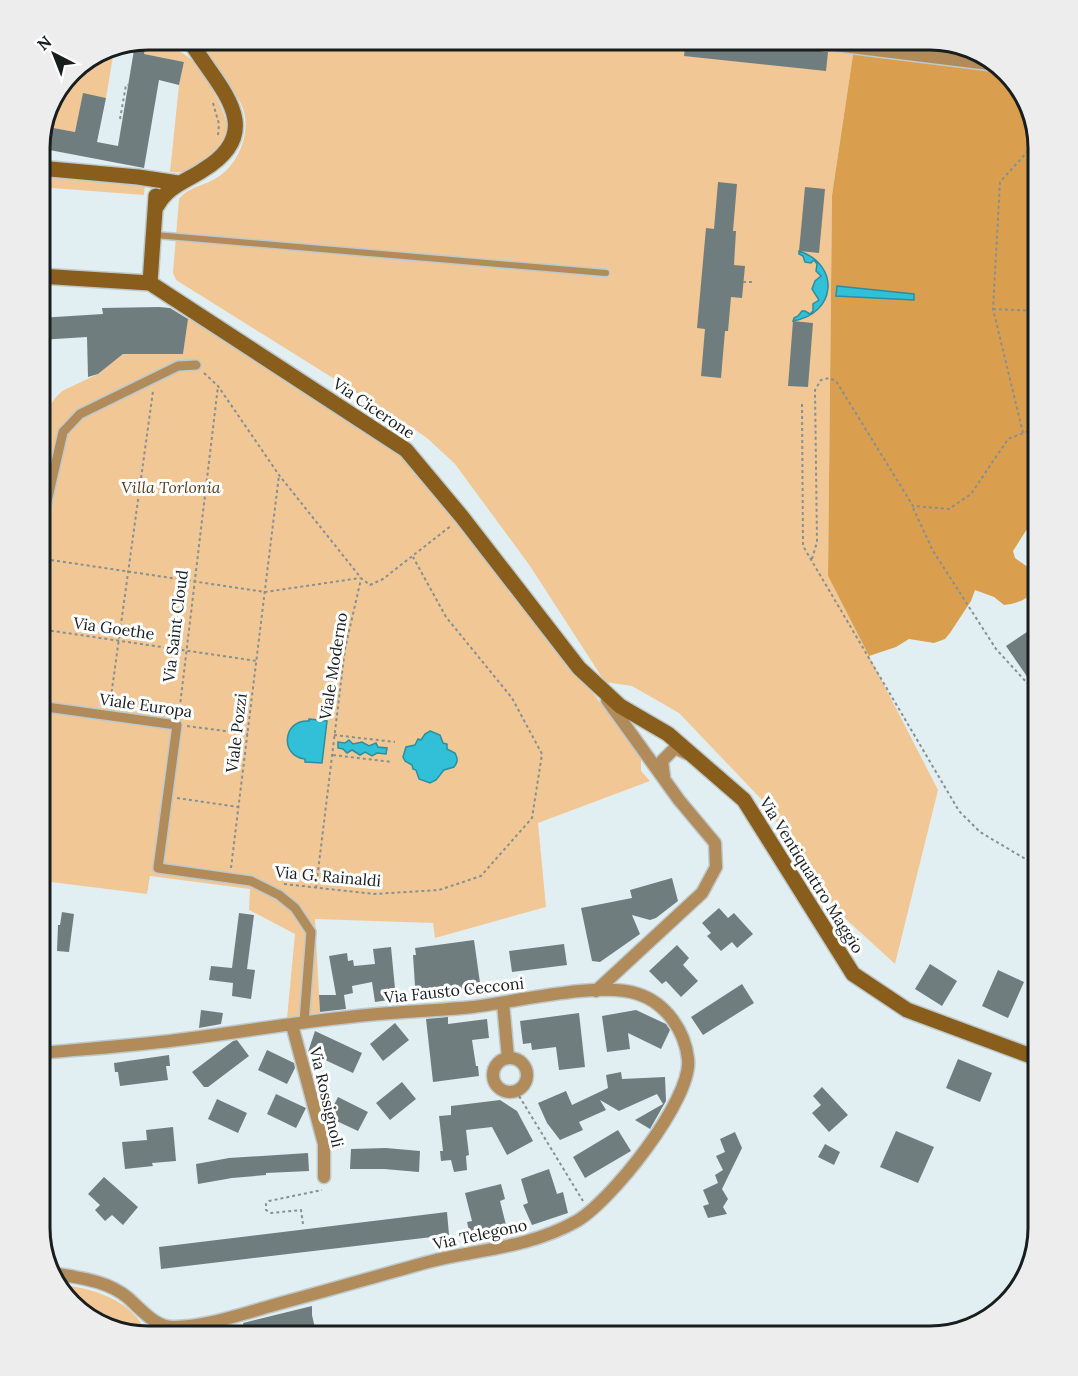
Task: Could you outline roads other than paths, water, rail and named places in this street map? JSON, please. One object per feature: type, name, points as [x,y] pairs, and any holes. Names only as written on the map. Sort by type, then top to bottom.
[{"type":"main road","points":[[157,206],[165,193],[178,183],[203,171],[224,155],[233,144],[236,119],[229,102],[196,50]]},
{"type":"main road","points":[[50,169],[178,183]]},
{"type":"main road","points":[[50,277],[150,283],[157,206],[154,189],[138,177]]},
{"type":"main road","name":"Via Cicerone","points":[[150,283],[406,450],[462,517],[579,668]]},
{"type":"main road","name":"Via Ventiquattro Maggio","points":[[579,668],[620,706],[668,734],[744,800],[853,974],[907,1010],[1028,1055]]},
{"type":"street","points":[[875,50],[980,63]]},
{"type":"street","points":[[50,484],[63,432],[80,414],[178,366],[196,365]]},
{"type":"street","points":[[596,684],[665,780],[715,843],[716,867],[702,892],[596,991]]},
{"type":"street","name":"Viale Europa","points":[[50,707],[177,725],[158,868],[251,881],[279,894],[295,908],[311,932],[298,1023]]},
{"type":"street","points":[[665,780],[662,761],[675,748],[694,757]]},
{"type":"street","name":"Via Telegono","points":[[191,1326],[244,1314],[431,1262],[508,1247],[545,1236],[579,1221],[629,1170],[654,1139],[684,1086],[689,1063],[684,1040],[672,1017],[661,1006],[641,994],[618,989],[596,991]]},
{"type":"street","name":"Via Fausto Cecconi","points":[[50,1052],[175,1041],[355,1016],[503,1003],[596,991]]},
{"type":"street","points":[[503,1003],[508,1058]]},
{"type":"street","name":"Via Rossignoli","points":[[298,1023],[324,1144],[323,1183]]},
{"type":"street","points":[[508,1058],[519,1060],[527,1074],[524,1084],[516,1091],[504,1092],[495,1084],[492,1073],[498,1062],[508,1058]]},
{"type":"street","points":[[62,1275],[107,1284],[125,1295],[161,1326]]},
{"type":"lane","points":[[154,235],[606,273]]},
{"type":"water","points":[[799,251],[813,258],[822,267],[827,277],[828,289],[818,309],[807,317],[793,321],[802,311],[810,314],[813,311],[813,304],[819,300],[812,289],[815,281],[821,276],[816,271],[817,264],[814,260],[811,263],[805,262]]},
{"type":"water","points":[[837,286],[914,294],[914,300],[836,296]]},
{"type":"water","points":[[309,719],[327,721],[322,763],[305,762],[305,759],[291,752],[288,745],[289,731],[300,722],[309,721]]},
{"type":"water","points":[[430,731],[440,735],[443,743],[447,744],[447,749],[455,753],[457,760],[454,767],[444,770],[436,780],[430,783],[419,779],[416,770],[403,757],[406,747],[415,745],[418,739],[421,740]]},
{"type":"water","points":[[349,740],[353,744],[362,742],[369,746],[376,743],[378,747],[387,748],[386,754],[377,753],[372,756],[365,752],[360,755],[352,750],[347,753],[338,748],[338,742],[345,743]]},
{"type":"park label","name":"Villa Torlonia","points":[[171,487]]}]
